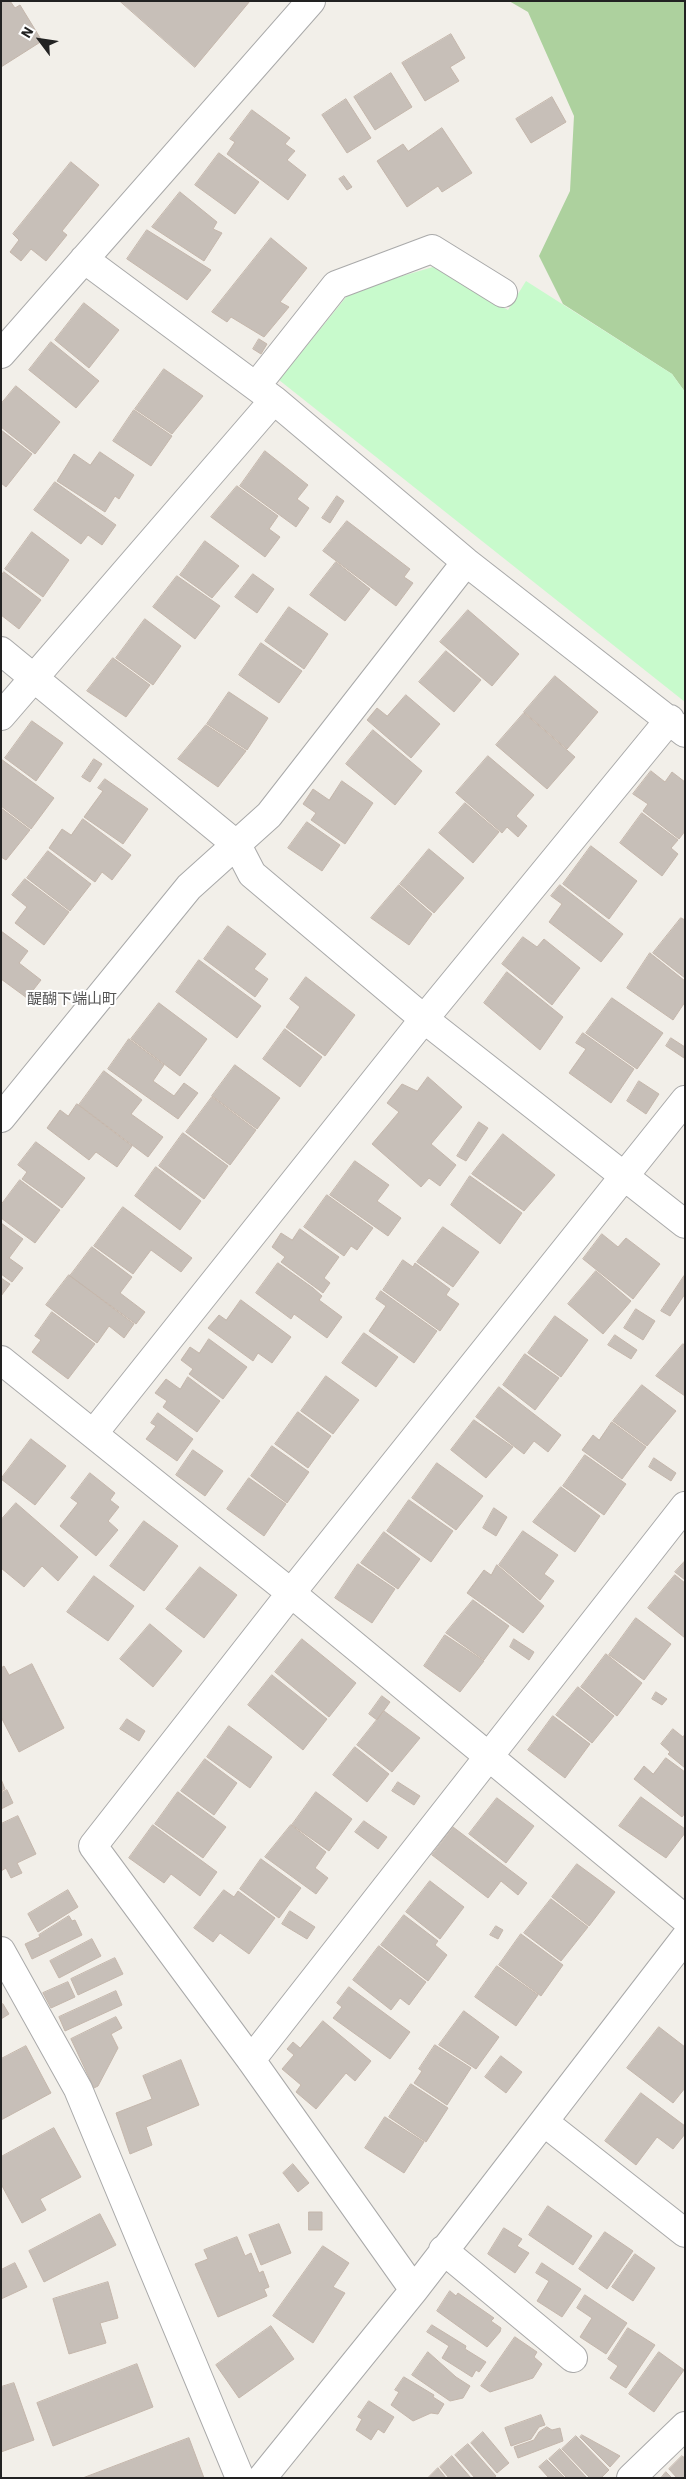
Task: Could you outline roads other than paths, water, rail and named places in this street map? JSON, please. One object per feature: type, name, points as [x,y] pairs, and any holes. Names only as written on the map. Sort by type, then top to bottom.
[{"type":"street","points":[[1,354],[311,1]]},
{"type":"street","points":[[1,716],[265,393],[336,285],[432,249],[503,293]]},
{"type":"street","points":[[84,258],[265,393],[466,562],[677,726],[424,1019],[93,1434]]},
{"type":"street","points":[[1,1118],[189,887],[269,815],[466,562]]},
{"type":"street","points":[[1,651],[237,845],[252,874],[424,1019],[624,1178],[685,1224]]},
{"type":"street","points":[[414,2290],[251,2060],[92,1846],[291,1593],[685,1100]]},
{"type":"street","points":[[1,1360],[291,1593],[685,1919]]},
{"type":"street","points":[[251,2060],[685,1506]]},
{"type":"street","points":[[262,2478],[414,2290],[685,1938]]},
{"type":"street","points":[[1,1951],[78,2089],[240,2478]]},
{"type":"street","points":[[544,2122],[685,2233]]},
{"type":"street","points":[[444,2250],[573,2358]]},
{"type":"street","points":[[630,2478],[685,2426]]},
{"type":"district","name":"醍醐下端山町","points":[[72,1000]]}]
